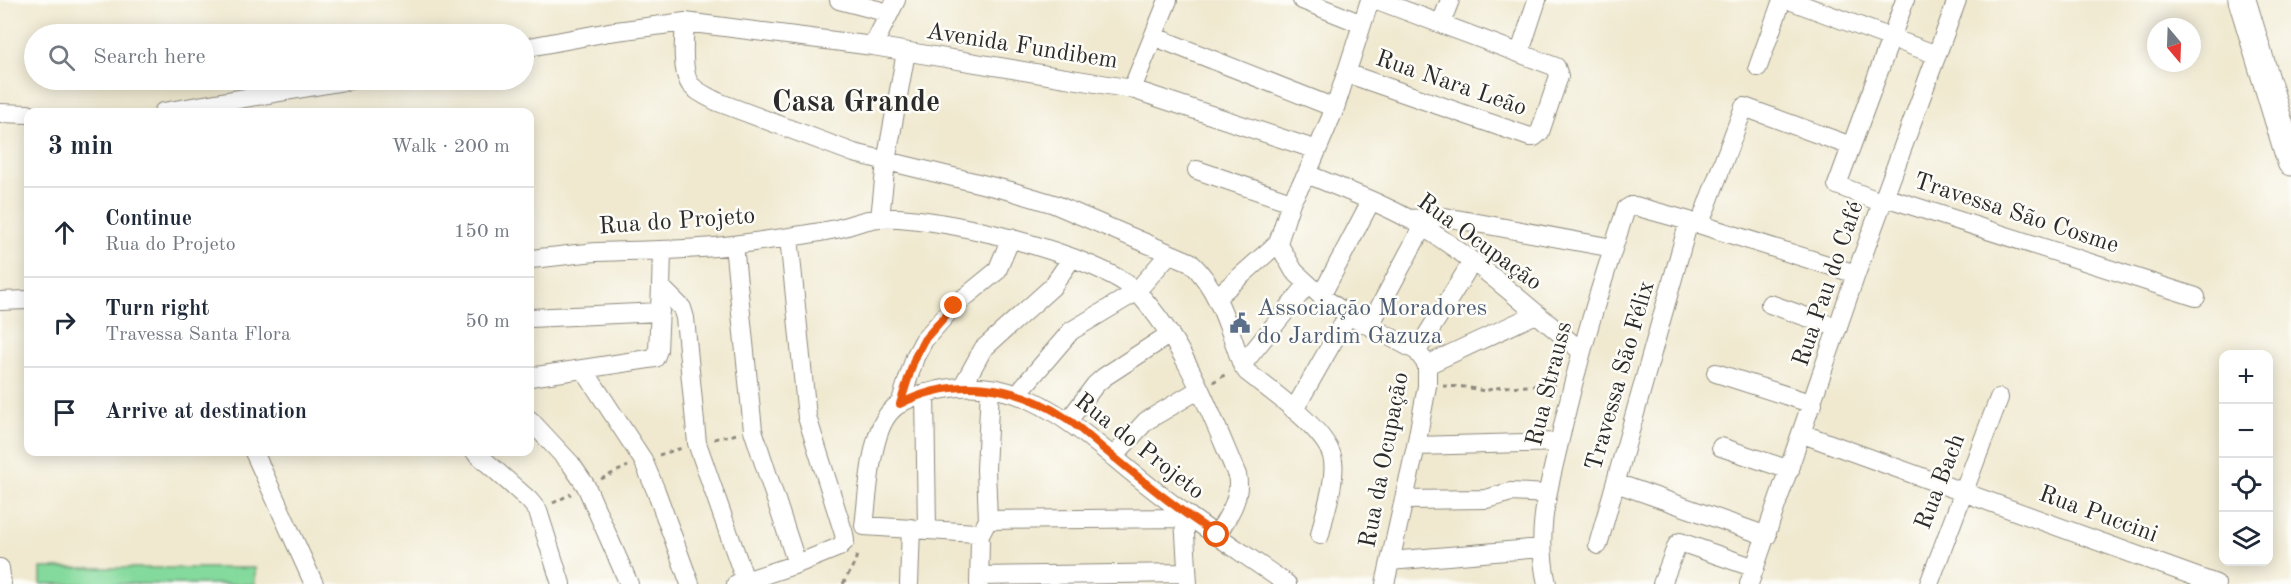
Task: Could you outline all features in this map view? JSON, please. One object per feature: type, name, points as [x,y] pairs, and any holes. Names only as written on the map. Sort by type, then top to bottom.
[{"type":"highway","points":[[2242,0],[2291,162]]},
{"type":"street","points":[[843,0],[892,7],[873,46]]},
{"type":"street","name":"Avenida Fundibem","points":[[534,46],[609,32],[685,22],[873,46],[1132,89],[1155,37],[1168,0]]},
{"type":"street","points":[[1302,0],[1362,24]]},
{"type":"street","points":[[1217,297],[1278,243],[1291,202],[1335,108],[1370,0]]},
{"type":"street","points":[[1377,0],[1520,52],[1537,0]]},
{"type":"street","points":[[1441,23],[1450,0]]},
{"type":"street","points":[[1758,67],[1782,0]]},
{"type":"street","points":[[1789,0],[1937,55]]},
{"type":"street","points":[[1851,146],[1905,0]]},
{"type":"street","name":"Rua Pau do Café","points":[[1752,576],[1803,434],[1856,274],[1957,0]]},
{"type":"street","points":[[685,22],[683,57],[690,84],[704,95],[854,153],[1032,197],[1190,262],[1199,270],[1217,297],[1242,365],[1247,372],[1294,410],[1325,441],[1332,454],[1334,464],[1320,535]]},
{"type":"street","points":[[1155,37],[1335,108]]},
{"type":"street","points":[[880,218],[886,162],[906,52]]},
{"type":"street","name":"Rua Nara Leão","points":[[1346,73],[1534,137],[1540,132],[1559,71],[1552,64],[1520,52]]},
{"type":"street","points":[[1132,89],[1317,150]]},
{"type":"street","points":[[186,108],[292,90]]},
{"type":"street","name":"Travessa São Félix","points":[[1599,544],[1696,217],[1744,107],[1851,146]]},
{"type":"street","points":[[0,113],[24,114]]},
{"type":"street","name":"Travessa São Cosme","points":[[1851,146],[1837,186],[2196,297]]},
{"type":"street","points":[[1197,170],[1291,202]]},
{"type":"street","name":"Rua Ocupação","points":[[1306,174],[1416,223],[1472,262],[1581,351]]},
{"type":"street","points":[[1242,365],[1314,291],[1371,201]]},
{"type":"street","name":"Rua Strauss","points":[[1547,584],[1541,548],[1547,494],[1581,351],[1626,209],[1635,206],[1696,217]]},
{"type":"street","points":[[1370,326],[1416,223],[1445,217],[1613,248]]},
{"type":"street","points":[[1696,217],[1856,274]]},
{"type":"street","name":"Rua do Projeto","points":[[534,259],[597,252],[662,252],[734,245],[789,237],[880,218],[941,223],[1011,238],[1072,258],[1110,276],[1136,292],[1170,334],[1183,356],[1200,389],[1237,476],[1238,496],[1217,535],[1189,519],[1069,420],[1018,393],[990,388],[962,387],[925,393],[900,404],[890,411],[875,444],[864,526],[976,533],[979,537]]},
{"type":"street","points":[[661,287],[682,308],[685,318],[697,443],[741,582],[797,564],[839,547],[845,541],[807,417],[789,237]]},
{"type":"street","points":[[900,404],[915,357],[924,340],[954,306],[997,271],[1011,238]]},
{"type":"street","name":"Rua da Ocupação","points":[[1278,243],[1288,262],[1314,291],[1348,315],[1422,358],[1426,386],[1416,447],[1385,584]]},
{"type":"street","points":[[734,245],[753,430],[797,564]]},
{"type":"street","points":[[534,376],[656,358],[662,252]]},
{"type":"street","points":[[1018,393],[1071,331],[1136,292],[1169,254]]},
{"type":"street","points":[[962,387],[983,349],[1052,287],[1072,258]]},
{"type":"street","points":[[1422,358],[1472,262]]},
{"type":"street","points":[[0,301],[24,300]]},
{"type":"street","points":[[1770,304],[1838,328]]},
{"type":"street","points":[[534,318],[660,312]]},
{"type":"street","points":[[1422,358],[1536,314]]},
{"type":"street","points":[[1294,410],[1348,315]]},
{"type":"street","points":[[1069,420],[1095,385],[1104,377],[1170,334]]},
{"type":"street","points":[[584,370],[643,460],[690,584]]},
{"type":"street","points":[[1716,373],[1813,404]]},
{"type":"street","points":[[988,520],[1189,519],[1188,579],[980,580],[979,537],[988,520],[986,469],[990,388]]},
{"type":"street","points":[[1113,457],[1146,421],[1200,389]]},
{"type":"street","points":[[909,584],[919,529],[925,393]]},
{"type":"street","name":"Rua Bach","points":[[1929,584],[1999,398]]},
{"type":"street","points":[[534,424],[571,464],[586,486],[629,584]]},
{"type":"street","name":"Rua Puccini","points":[[1803,434],[2216,584]]},
{"type":"street","points":[[1416,447],[1559,442]]},
{"type":"street","points":[[1721,447],[1790,470]]},
{"type":"street","points":[[256,456],[314,584]]},
{"type":"street","points":[[480,456],[529,500],[538,511],[561,584]]},
{"type":"street","points":[[1616,483],[1767,536]]},
{"type":"street","points":[[1404,500],[1486,499],[1511,492],[1547,494]]},
{"type":"street","points":[[1217,535],[1287,584]]},
{"type":"street","points":[[1662,584],[1677,545],[1680,543],[1752,576]]},
{"type":"street","points":[[1390,561],[1541,548]]},
{"type":"path","points":[[1200,389],[1242,365]]},
{"type":"path","points":[[1426,386],[1466,387],[1484,391],[1501,387],[1572,385]]},
{"type":"path","points":[[538,511],[643,460],[697,443],[753,430]]},
{"type":"green space","points":[[41,568],[255,568],[255,584],[41,584]]},
{"type":"place","name":"Associação Moradores do Jardim Gazuza","points":[[1240,323]]},
{"type":"district","name":"Casa Grande","points":[[856,103]]},
{"type":"route","points":[[954,306],[924,340],[915,357],[900,404],[925,393],[962,387],[990,388],[1018,393],[1069,420],[1194,520],[1217,535]]}]
